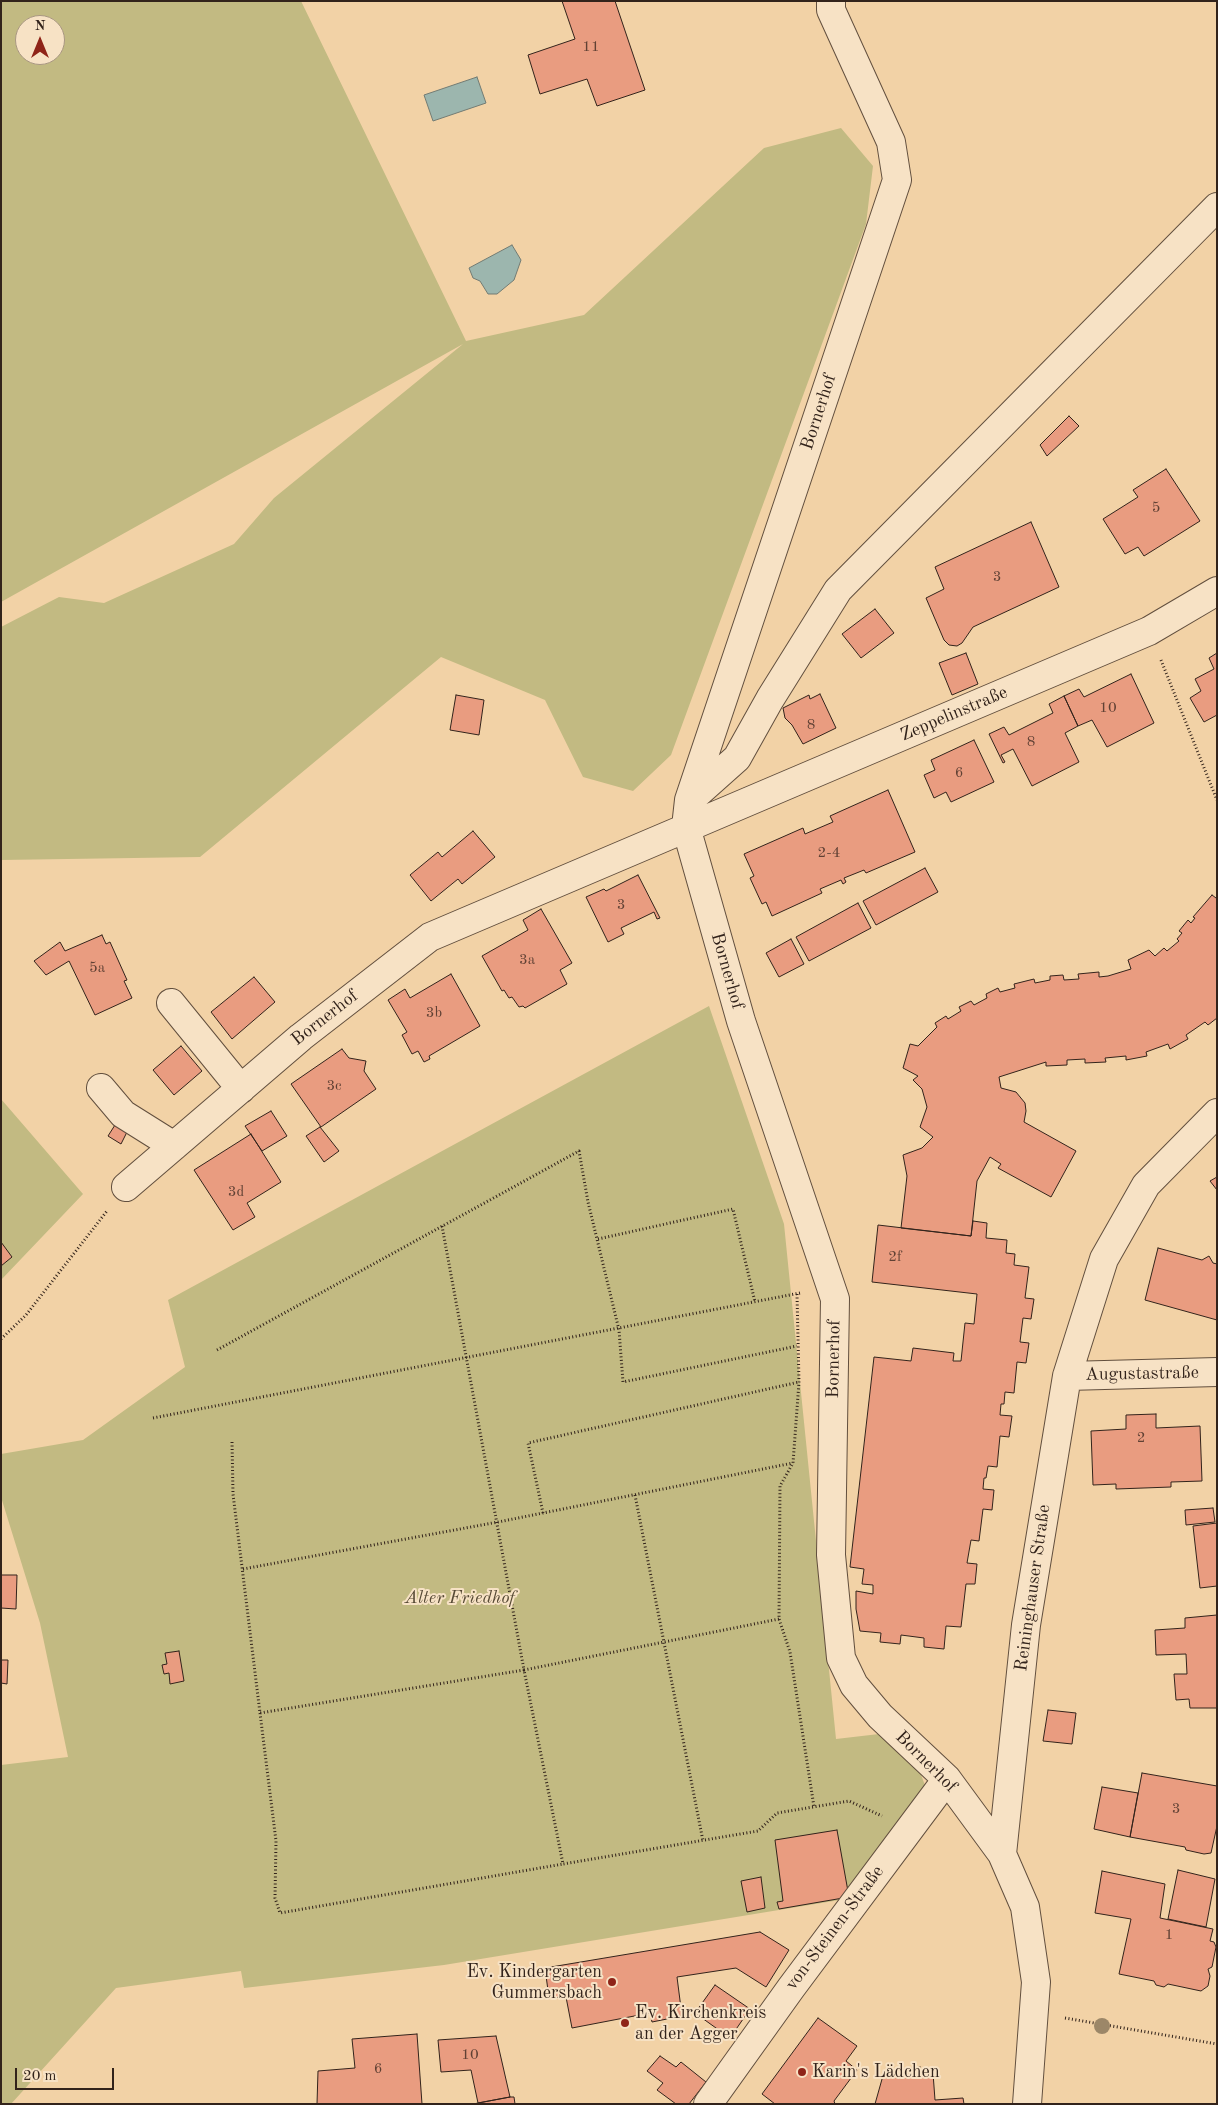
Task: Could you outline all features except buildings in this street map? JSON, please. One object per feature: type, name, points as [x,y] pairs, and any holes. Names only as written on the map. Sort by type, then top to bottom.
[{"type":"street","name":"Bornerhof","points":[[831,1],[831,10],[891,142],[897,180],[690,800],[686,827],[741,1021],[835,1299],[831,1555],[841,1658],[854,1685],[880,1716],[947,1779],[1002,1854]]},
{"type":"street","points":[[690,800],[737,758],[770,699],[838,590],[1217,206]]},
{"type":"street","name":"Zeppelinstraße","points":[[686,827],[1149,631],[1217,591]]},
{"type":"street","name":"Bornerhof","points":[[126,1187],[301,1036],[430,937],[686,827]]},
{"type":"street","points":[[171,1003],[241,1089]]},
{"type":"street","points":[[101,1088],[123,1114],[174,1146]]},
{"type":"street","name":"Reininghauser Straße","points":[[1034,2098],[1036,1982],[1025,1907],[1002,1854],[1026,1625],[1066,1376],[1104,1259],[1146,1185],[1217,1112]]},
{"type":"street","name":"Augustastraße","points":[[1066,1376],[1217,1372]]},
{"type":"street","name":"von-Steinen-Straße","points":[[708,2104],[791,1988],[947,1779]]},
{"type":"path","points":[[1149,631],[1217,800]]},
{"type":"path","points":[[217,1350],[579,1151],[588,1202],[619,1330],[623,1382],[797,1346]]},
{"type":"path","points":[[1,1339],[26,1315],[126,1187]]},
{"type":"path","points":[[598,1239],[733,1209],[755,1302]]},
{"type":"path","points":[[442,1226],[524,1670],[563,1864]]},
{"type":"path","points":[[153,1418],[466,1357],[619,1330],[797,1294],[809,1290],[827,1272]]},
{"type":"path","points":[[797,1294],[799,1382],[793,1463],[780,1486],[779,1619],[790,1652],[814,1807]]},
{"type":"path","points":[[543,1513],[528,1444],[799,1382]]},
{"type":"path","points":[[232,1442],[233,1494],[276,1841],[276,1898],[280,1913],[758,1831],[777,1813],[849,1801],[910,1829]]},
{"type":"path","points":[[243,1569],[498,1522],[793,1463]]},
{"type":"path","points":[[635,1495],[703,1841]]},
{"type":"path","points":[[260,1713],[524,1670],[779,1619]]},
{"type":"path","points":[[1034,2012],[1217,2044]]},
{"type":"green space","points":[[1,1],[301,1],[466,341],[584,315],[764,148],[841,128],[873,166],[866,224],[671,755],[633,791],[583,777],[545,700],[441,657],[200,857],[1,860],[1,627],[59,597],[104,603],[234,544],[274,498],[463,344],[1,602]]},
{"type":"green space","name":"Alter Friedhof","points":[[709,1006],[784,1224],[836,1739],[905,1731],[927,1791],[858,1897],[444,1965],[244,1988],[241,1971],[116,1988],[11,2104],[1,2104],[1,1765],[68,1757],[40,1623],[1,1497],[1,1454],[83,1440],[185,1367],[168,1300]]},
{"type":"green space","points":[[1,1099],[83,1194],[1,1280]]},
{"type":"water","points":[[477,77],[486,103],[433,121],[424,95]]},
{"type":"water","points":[[512,245],[521,260],[514,280],[497,294],[488,294],[480,281],[473,278],[469,268]]},
{"type":"place","name":"Ev. Kindergarten Gummersbach","points":[[612,1982]]},
{"type":"place","name":"Ev. Kirchenkreis an der Agger","points":[[625,2023]]},
{"type":"place","name":"Karin's Lädchen","points":[[802,2072]]}]
